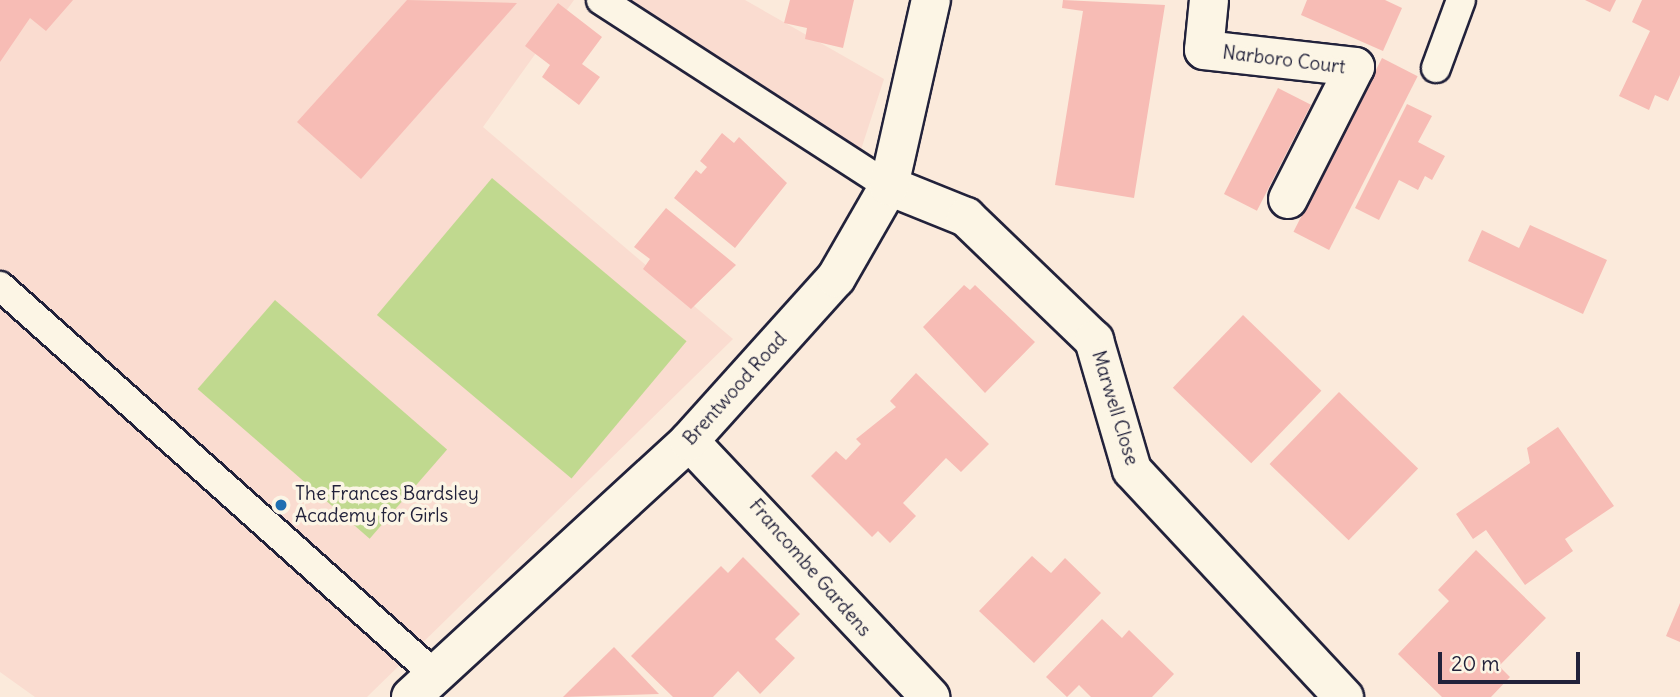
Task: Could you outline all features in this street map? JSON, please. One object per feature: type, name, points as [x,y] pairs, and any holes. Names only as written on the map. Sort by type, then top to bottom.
[{"type":"street","name":"Brentwood Road","points":[[423,686],[689,441],[836,278],[889,186],[931,0]]},
{"type":"street","name":"Narboro Court","points":[[1209,0],[1204,50],[1355,67],[1288,199]]},
{"type":"street","name":"Marwell Close","points":[[889,186],[965,217],[1094,340],[1132,470],[1344,697]]},
{"type":"street","name":"Francombe Gardens","points":[[689,441],[930,697]]},
{"type":"lane","points":[[601,0],[889,186]]},
{"type":"lane","points":[[1436,68],[1461,0]]},
{"type":"lane","points":[[0,286],[423,686]]},
{"type":"shaded area","name":"The Frances Bardsley Academy for Girls","points":[[0,0],[574,0],[483,127],[733,339],[367,697],[35,697],[0,672]]},
{"type":"shaded area","points":[[583,0],[745,0],[884,79],[855,168]]},
{"type":"green space","points":[[492,178],[687,341],[572,478],[377,315]]},
{"type":"green space","points":[[275,300],[447,450],[370,539],[198,389]]},
{"type":"building","points":[[0,0],[73,0],[46,31],[30,18],[0,62]]},
{"type":"building","points":[[407,0],[517,3],[361,179],[297,122]]},
{"type":"building","points":[[790,0],[854,0],[843,48],[805,39],[807,28],[784,23]]},
{"type":"building","points":[[1063,0],[1165,5],[1134,198],[1055,185],[1083,11],[1062,8]]},
{"type":"building","points":[[1307,0],[1385,0],[1402,8],[1383,51],[1301,15]]},
{"type":"building","points":[[1585,0],[1616,0],[1610,12]]},
{"type":"building","points":[[1642,0],[1680,0],[1680,75],[1668,101],[1655,95],[1649,110],[1619,96],[1650,31],[1632,22]]},
{"type":"building","points":[[558,3],[602,37],[582,64],[600,77],[579,105],[542,77],[550,65],[525,46]]},
{"type":"building","points":[[1382,58],[1418,76],[1329,250],[1293,232]]},
{"type":"building","points":[[1278,88],[1311,105],[1257,211],[1224,194]]},
{"type":"building","points":[[1407,104],[1432,116],[1418,142],[1445,156],[1432,180],[1425,176],[1418,190],[1399,180],[1379,220],[1355,208]]},
{"type":"building","points":[[722,133],[734,143],[739,137],[787,183],[735,248],[674,198],[696,170],[701,174],[707,167],[700,161]]},
{"type":"building","points":[[666,208],[736,265],[691,309],[643,269],[650,259],[634,247]]},
{"type":"building","points":[[1530,225],[1607,260],[1583,314],[1468,261],[1482,230],[1519,248]]},
{"type":"building","points":[[964,285],[970,290],[975,285],[1035,342],[985,393],[923,327]]},
{"type":"building","points":[[1243,315],[1321,391],[1251,463],[1173,388]]},
{"type":"building","points":[[916,373],[989,444],[961,472],[946,458],[903,503],[916,516],[890,543],[878,531],[872,537],[811,476],[836,451],[846,460],[861,444],[856,439],[896,407],[890,401]]},
{"type":"building","points":[[1339,392],[1418,468],[1349,540],[1270,464]]},
{"type":"building","points":[[1558,427],[1614,506],[1565,539],[1573,551],[1525,585],[1486,530],[1473,539],[1456,514],[1530,463],[1527,448]]},
{"type":"building","points":[[1476,550],[1546,618],[1499,666],[1510,677],[1491,697],[1442,697],[1398,654],[1449,601],[1438,590]]},
{"type":"building","points":[[1032,556],[1051,573],[1065,558],[1101,593],[1034,663],[979,611]]},
{"type":"building","points":[[743,557],[800,614],[775,639],[795,658],[760,694],[738,671],[713,697],[673,697],[631,656],[721,566],[728,573]]},
{"type":"building","points":[[1680,603],[1680,642],[1666,636]]},
{"type":"building","points":[[1102,619],[1122,638],[1129,630],[1174,674],[1152,697],[1091,697],[1079,685],[1067,697],[1046,677]]},
{"type":"building","points":[[614,647],[659,694],[563,697],[568,692]]},
{"type":"place","name":"The Frances Bardsley Academy for Girls","points":[[281,505]]}]
